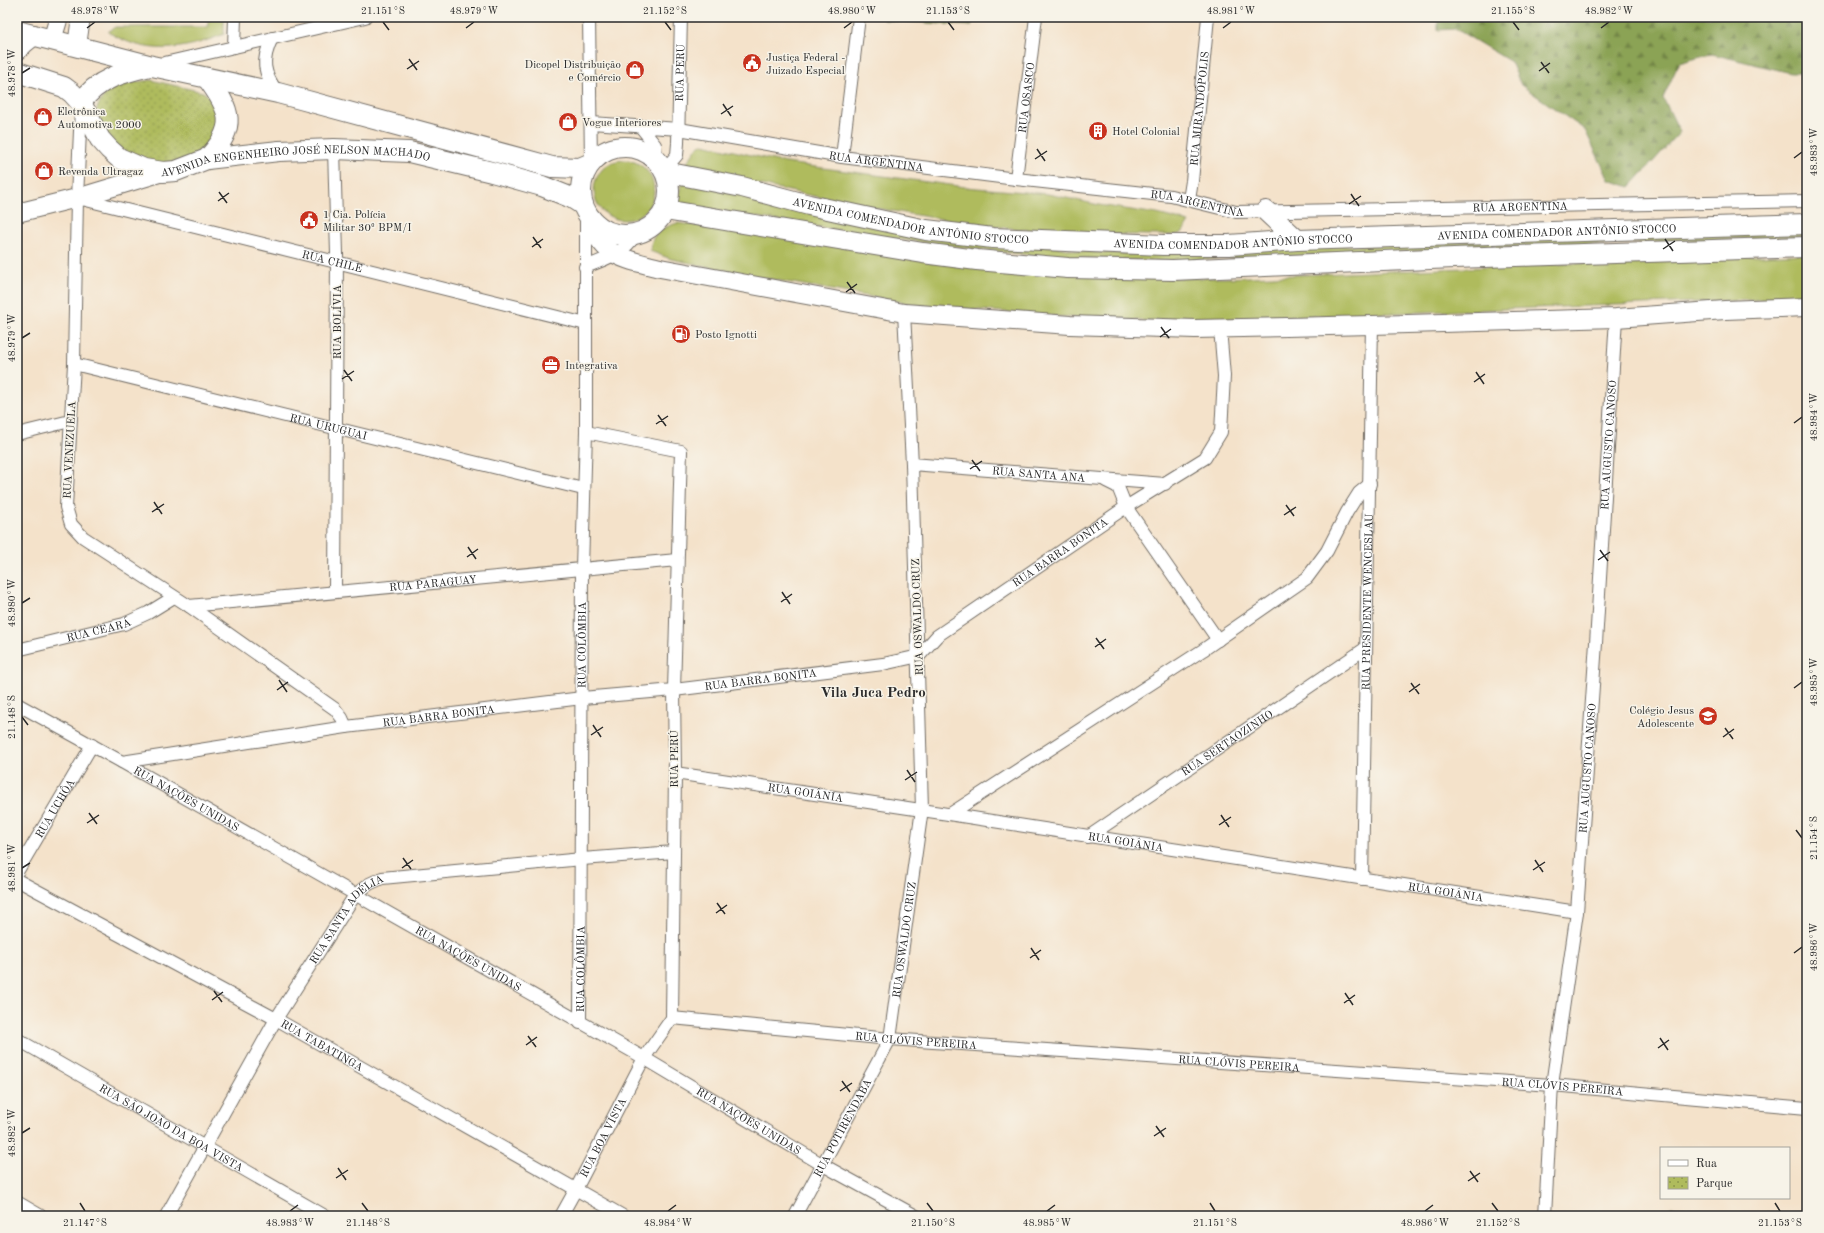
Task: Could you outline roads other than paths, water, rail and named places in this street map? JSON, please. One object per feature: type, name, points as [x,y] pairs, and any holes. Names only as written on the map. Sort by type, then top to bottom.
[{"type":"main road","points":[[17,50],[35,35],[152,66],[278,93],[552,167],[580,168],[590,163],[608,150],[618,147],[638,148],[662,167],[670,187],[669,199],[659,220],[651,228],[636,234],[618,235],[608,232],[586,212],[581,186],[584,173],[590,163]]},
{"type":"main road","points":[[81,102],[86,94],[103,81],[128,71],[152,66]]},
{"type":"main road","name":"AVENIDA ENGENHEIRO JOSÉ NELSON MACHADO","points":[[17,72],[64,87],[81,102],[100,139],[109,150],[129,163],[144,169],[162,172],[176,171],[207,160],[279,151],[334,149],[409,152],[542,186],[572,198],[586,212]]},
{"type":"main road","points":[[207,78],[225,103],[228,122],[224,139],[217,150],[207,160]]},
{"type":"main road","name":"AVENIDA COMENDADOR ANTÔNIO STOCCO","points":[[662,167],[810,205],[926,230],[993,238],[1170,245],[1229,245],[1297,240],[1807,224]]},
{"type":"main road","name":"AVENIDA COMENDADOR ANTÔNIO STOCCO","points":[[665,210],[931,254],[977,260],[1068,268],[1173,270],[1454,258],[1807,247]]},
{"type":"main road","points":[[1266,211],[1297,240]]},
{"type":"street","points":[[35,35],[59,17]]},
{"type":"street","points":[[77,46],[81,17]]},
{"type":"street","points":[[234,17],[234,46]]},
{"type":"street","points":[[152,66],[365,17]]},
{"type":"street","points":[[589,17],[591,123],[590,163]]},
{"type":"street","name":"RUA PERU","points":[[662,167],[677,155],[679,129],[681,17]]},
{"type":"street","points":[[842,157],[859,17]]},
{"type":"street","name":"RUA OSASCO","points":[[1016,179],[1036,17]]},
{"type":"street","name":"RUA MIRANDÓPOLIS","points":[[1189,200],[1208,17]]},
{"type":"street","points":[[272,38],[266,52],[264,67],[268,81],[278,93]]},
{"type":"street","name":"RUA VENEZUELA","points":[[81,102],[77,198],[74,364],[66,507],[71,524],[83,537],[189,606],[335,709],[346,727]]},
{"type":"street","name":"RUA ARGENTINA","points":[[591,123],[679,129],[842,157],[1016,179],[1171,196],[1236,212],[1532,208],[1807,201]]},
{"type":"street","points":[[640,126],[655,145],[662,167]]},
{"type":"street","name":"RUA BOLÍVIA","points":[[334,149],[337,428],[335,591]]},
{"type":"street","points":[[17,213],[77,198],[162,172]]},
{"type":"street","name":"RUA CHILE","points":[[77,198],[586,324]]},
{"type":"street","points":[[586,212],[596,236],[601,243],[614,255],[622,259],[660,268],[904,313],[1070,325],[1220,328],[1616,318],[1725,310],[1807,307]]},
{"type":"street","name":"RUA COLÔMBIA","points":[[580,1023],[582,859],[582,568],[583,489],[586,432],[586,212]]},
{"type":"street","points":[[585,267],[614,255],[631,243],[636,234]]},
{"type":"street","name":"RUA OSWALDO CRUZ","points":[[890,1039],[922,809],[919,656],[912,464],[904,313]]},
{"type":"street","name":"RUA AUGUSTO CANOSO","points":[[1545,1216],[1552,1086],[1577,912],[1596,643],[1616,318]]},
{"type":"street","name":"RUA PRESIDENTE WENCESLAU","points":[[1362,879],[1372,325]]},
{"type":"street","name":"RUA BARRA BONITA","points":[[122,762],[346,727],[582,698],[674,690],[883,664],[919,656],[937,636],[1126,507],[1205,458],[1221,432],[1224,376],[1220,328]]},
{"type":"street","name":"RUA URUGUAI","points":[[74,364],[583,489]]},
{"type":"street","points":[[17,434],[70,421]]},
{"type":"street","name":"RUA PERÚ","points":[[586,432],[681,451],[674,690],[675,773],[672,1018]]},
{"type":"street","name":"RUA SANTA ANA","points":[[912,464],[1165,484]]},
{"type":"street","points":[[1104,479],[1118,487],[1126,507],[1218,640]]},
{"type":"street","points":[[950,814],[1218,640],[1307,578],[1327,551],[1347,512],[1359,493],[1370,484]]},
{"type":"street","name":"RUA PARAGUAY","points":[[189,606],[335,591],[677,560]]},
{"type":"street","name":"RUA CEARÁ","points":[[17,650],[124,624],[148,613],[174,597]]},
{"type":"street","name":"RUA SERTÃOZINHO","points":[[1088,837],[1366,648]]},
{"type":"street","name":"RUA NAÇÕES UNIDAS","points":[[17,704],[644,1058],[823,1165],[916,1216]]},
{"type":"street","name":"RUA UCHÔA","points":[[17,872],[92,745]]},
{"type":"street","name":"RUA GOIÂNIA","points":[[675,773],[922,809],[1088,837],[1577,912]]},
{"type":"street","name":"RUA SANTA ADÉLIA","points":[[166,1216],[276,1019],[355,895],[369,884],[382,878],[674,852]]},
{"type":"street","name":"RUA TABATINGA","points":[[17,880],[276,1019],[623,1216]]},
{"type":"street","points":[[644,1058],[672,1018]]},
{"type":"street","name":"RUA CLÓVIS PEREIRA","points":[[672,1018],[890,1039],[1552,1086],[1807,1108]]},
{"type":"street","name":"RUA SÃO JOÃO DA BOA VISTA","points":[[17,1039],[325,1216]]},
{"type":"street","name":"RUA POTIRENDABA","points":[[795,1216],[890,1039]]},
{"type":"street","name":"RUA BOA VISTA","points":[[561,1216],[644,1058]]},
{"type":"street","points":[[17,1202],[41,1216]]},
{"type":"place","name":"Justiça Federal - Juizado Especial","points":[[752,63]]},
{"type":"place","name":"Dicopel Distribuição e Comércio","points":[[635,70]]},
{"type":"place","name":"Eletrônica Automotiva 2000","points":[[43,117]]},
{"type":"place","name":"Vogue Interiores","points":[[568,122]]},
{"type":"place","name":"Hotel Colonial","points":[[1098,131]]},
{"type":"place","name":"Revenda Ultragaz","points":[[44,171]]},
{"type":"place","name":"1 Cia. Polícia Militar 30º BPM/I","points":[[309,220]]},
{"type":"place","name":"Posto Ignotti","points":[[681,334]]},
{"type":"place","name":"Integrativa","points":[[551,365]]},
{"type":"place","name":"Colégio Jesus Adolescente","points":[[1708,716]]},
{"type":"district","name":"Vila Juca Pedro","points":[[873,692]]}]
